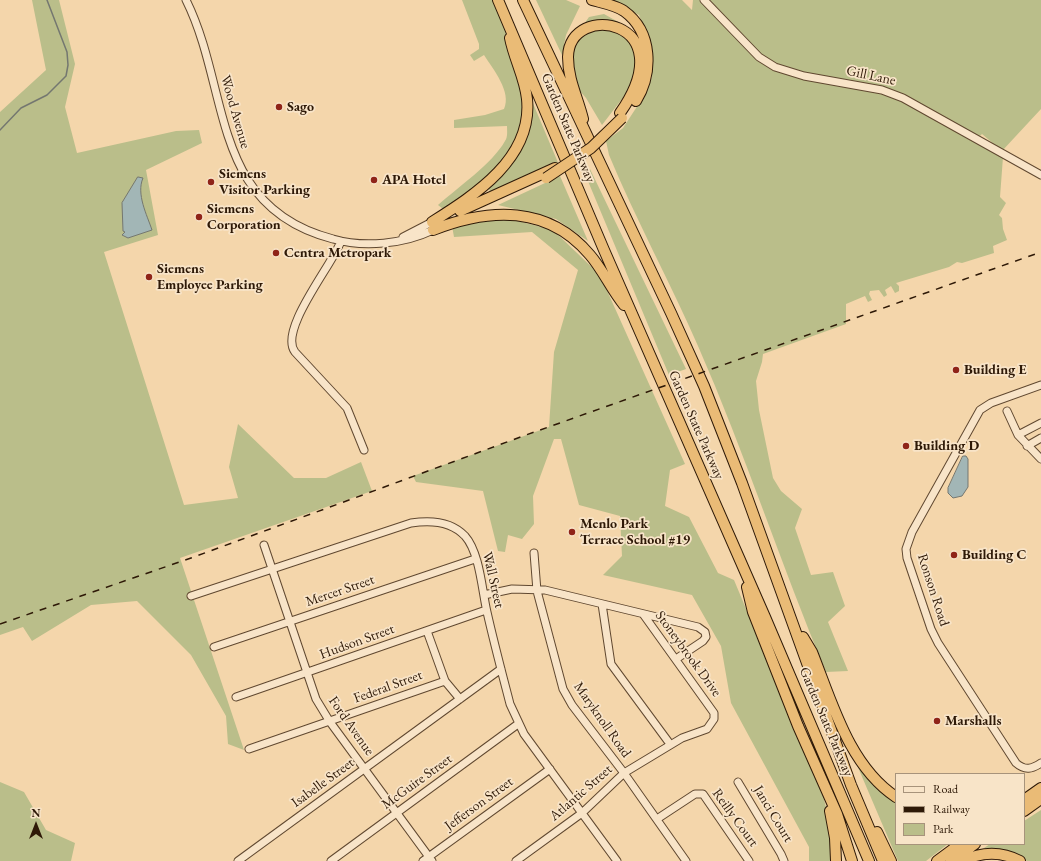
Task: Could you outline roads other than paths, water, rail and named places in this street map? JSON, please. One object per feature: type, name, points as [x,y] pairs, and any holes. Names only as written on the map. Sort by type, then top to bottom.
[{"type":"highway","name":"Garden State Parkway","points":[[498,0],[634,320],[869,861]]},
{"type":"highway","name":"Garden State Parkway","points":[[523,0],[704,386],[733,459],[851,784],[883,861]]},
{"type":"highway","points":[[433,226],[450,220],[545,176],[583,148],[621,116],[637,98],[645,81],[648,64],[645,44],[637,25],[625,12],[613,6],[592,0]]},
{"type":"highway","points":[[595,12],[607,12],[622,19],[633,32],[640,49],[641,67],[637,82],[621,116]]},
{"type":"highway","points":[[433,226],[487,184],[510,157],[524,133],[527,113],[526,90],[513,54],[505,17]]},
{"type":"highway","points":[[582,19],[574,30],[570,42],[569,67],[572,86],[580,106],[589,140]]},
{"type":"highway","points":[[433,226],[470,218],[499,215],[526,217],[552,225],[573,238],[587,251],[634,320]]},
{"type":"highway","points":[[742,567],[752,612],[842,828],[852,861]]},
{"type":"highway","points":[[792,620],[812,652],[847,736],[859,759],[876,781],[895,796]]},
{"type":"highway","points":[[851,784],[891,861]]},
{"type":"highway","points":[[1025,794],[1041,787]]},
{"type":"highway","points":[[1025,799],[1041,787]]},
{"type":"highway","points":[[827,793],[834,827],[836,861]]},
{"type":"highway","points":[[1025,810],[1041,799]]},
{"type":"highway","points":[[937,861],[959,845]]},
{"type":"highway","points":[[951,861],[974,845]]},
{"type":"highway","points":[[962,861],[980,854],[1007,856],[1020,861]]},
{"type":"street","name":"Wood Avenue","points":[[186,0],[199,31],[231,146],[245,176],[263,199],[285,217],[313,233],[341,241],[367,243],[419,237],[433,226]]},
{"type":"street","name":"Gill Lane","points":[[704,0],[759,57],[775,67],[804,76],[882,90],[898,96],[1041,175]]},
{"type":"street","points":[[341,241],[335,254],[308,296],[291,335],[290,344],[295,352],[347,408],[364,450]]},
{"type":"street","name":"Ronson Road","points":[[1041,385],[991,403],[980,410],[921,514],[906,549],[908,566],[938,643],[1016,763],[1023,768],[1030,769],[1041,762]]},
{"type":"street","points":[[1007,411],[1018,436],[1041,459]]},
{"type":"street","points":[[1018,436],[1041,423]]},
{"type":"street","points":[[1027,446],[1041,438]]},
{"type":"street","name":"Wall Street","points":[[191,596],[411,523],[426,520],[436,521],[458,530],[466,537],[473,549],[486,610],[501,669],[510,704],[518,724],[582,813],[613,860]]},
{"type":"street","name":"Ford Avenue","points":[[264,545],[316,699],[330,722],[397,813],[428,860]]},
{"type":"street","name":"Maryknoll Road","points":[[534,553],[537,589],[563,689],[572,705],[624,773],[686,861]]},
{"type":"street","name":"Mercer Street","points":[[214,648],[475,558]]},
{"type":"street","points":[[484,595],[512,589],[537,589],[698,627],[705,632],[706,637],[676,659]]},
{"type":"street","points":[[602,604],[612,664],[670,744]]},
{"type":"street","name":"Hudson Street","points":[[236,697],[486,610]]},
{"type":"street","name":"Stoneybrook Drive","points":[[643,614],[714,713],[714,719],[707,729]]},
{"type":"street","points":[[427,630],[445,681],[460,699]]},
{"type":"street","name":"Isabelle Street","points":[[238,861],[501,669]]},
{"type":"street","name":"Federal Street","points":[[249,749],[445,681]]},
{"type":"street","name":"McGuire Street","points":[[331,861],[518,724]]},
{"type":"street","name":"Atlantic Street","points":[[516,861],[582,813],[624,773],[670,744],[707,729]]},
{"type":"street","name":"Jefferson Street","points":[[428,860],[550,769]]},
{"type":"street","name":"Janci Court","points":[[738,782],[784,861]]},
{"type":"street","name":"Reilly Court","points":[[657,819],[695,794],[703,794],[749,861]]},
{"type":"waterway","points":[[0,130],[21,108],[47,95],[66,76],[68,65],[67,52],[47,0]]},
{"type":"railway","points":[[0,624],[191,558],[526,435],[1041,252]]},
{"type":"place","name":"Sago","points":[[279,107]]},
{"type":"place","name":"APA Hotel","points":[[374,180]]},
{"type":"place","name":"Siemens Visitor Parking","points":[[211,182]]},
{"type":"place","name":"Siemens Corporation","points":[[199,217]]},
{"type":"place","name":"Centra Metropark","points":[[276,253]]},
{"type":"place","name":"Siemens Employee Parking","points":[[149,277]]},
{"type":"place","name":"Building E","points":[[956,370]]},
{"type":"place","name":"Building D","points":[[906,446]]},
{"type":"place","name":"Menlo Park Terrace School #19","points":[[572,532]]},
{"type":"place","name":"Building C","points":[[954,555]]},
{"type":"place","name":"Marshalls","points":[[937,721]]}]
